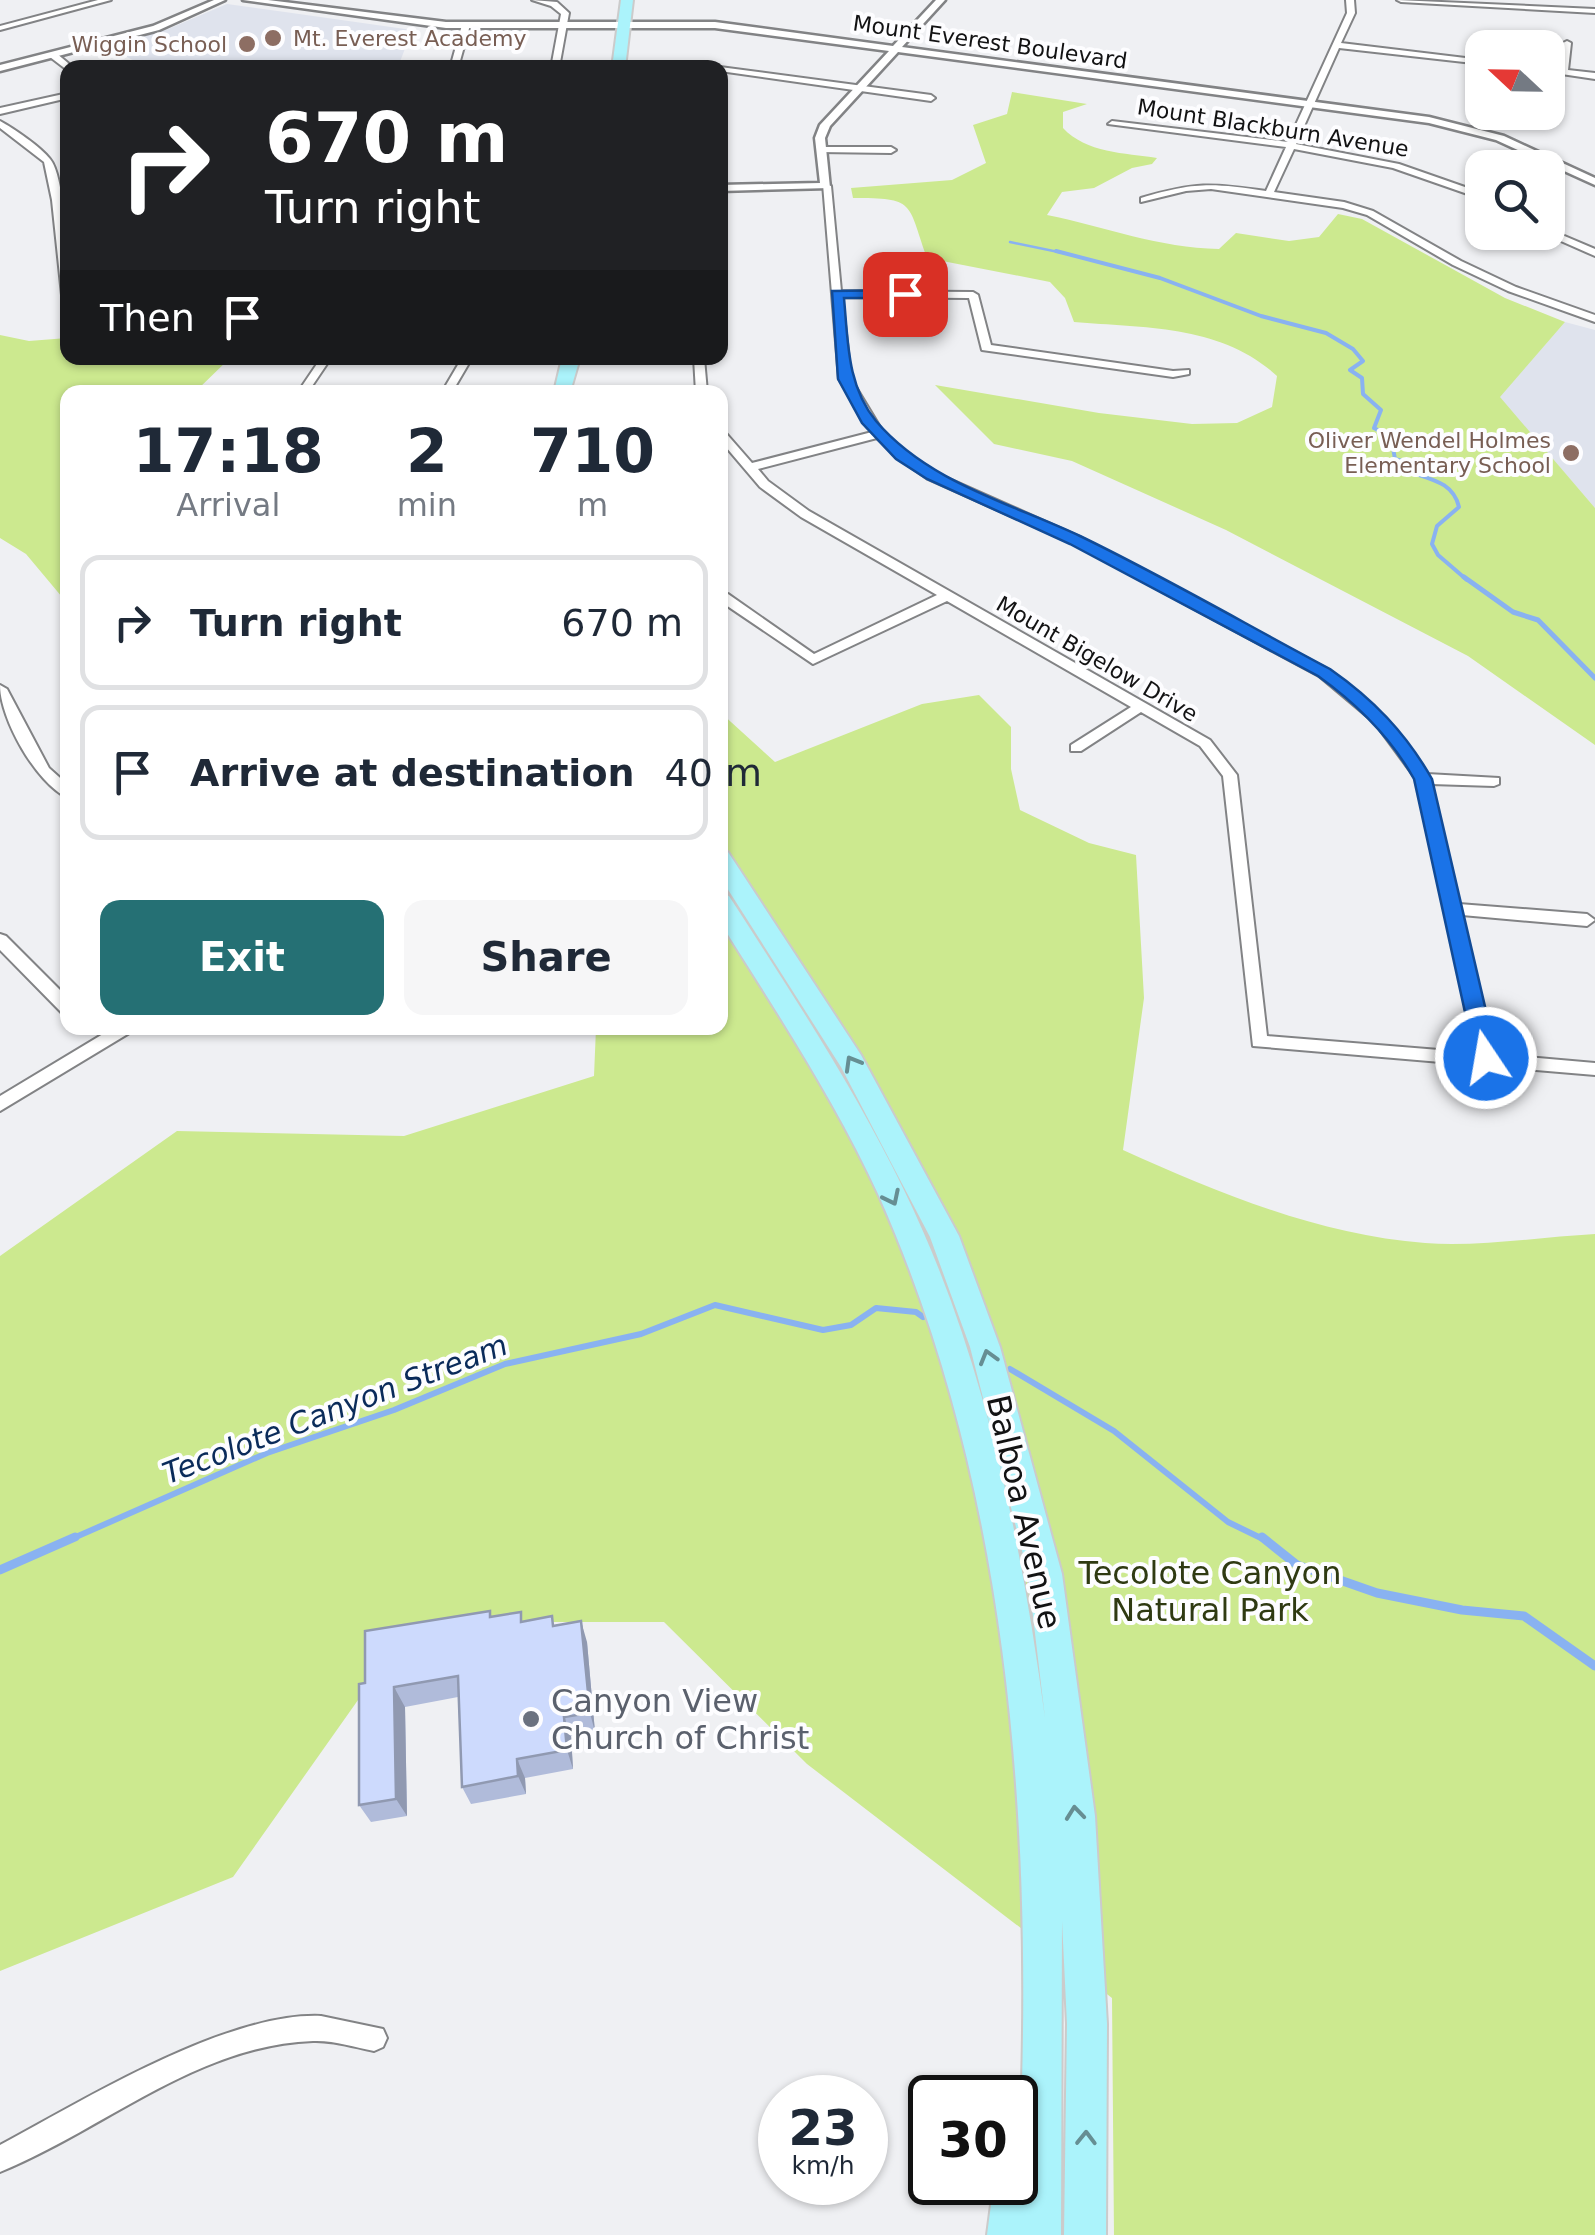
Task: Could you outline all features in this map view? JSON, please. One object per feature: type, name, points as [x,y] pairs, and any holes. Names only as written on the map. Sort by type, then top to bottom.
[{"type":"main road","points":[[619,60],[626,0]]},
{"type":"main road","points":[[640,41],[644,7]]},
{"type":"main road","name":"Balboa Avenue","points":[[728,870],[852,1062],[944,1236],[986,1348],[1045,1574],[1076,1816],[1087,2024],[1084,2235]]},
{"type":"main road","name":"Balboa Avenue","points":[[728,915],[831,1077],[909,1234],[956,1357],[1010,1581],[1037,1806],[1043,1992],[1040,2235]]},
{"type":"main road","points":[[1008,2235],[1043,1992]]},
{"type":"street","points":[[0,28],[106,0]]},
{"type":"street","points":[[0,68],[156,28],[221,0]]},
{"type":"street","name":"Mount Everest Boulevard","points":[[247,0],[398,21],[466,25],[715,25],[1306,104],[1470,129],[1536,152],[1595,182]]},
{"type":"street","points":[[536,0],[562,7],[556,60]]},
{"type":"street","points":[[941,0],[858,88],[826,125],[820,138],[845,379],[879,434],[932,476],[1076,540],[1324,672],[1386,722],[1423,779],[1486,1058],[1595,1070]]},
{"type":"street","points":[[1269,194],[1306,104],[1351,14],[1350,0]]},
{"type":"street","points":[[1400,0],[1595,11]]},
{"type":"street","points":[[456,60],[466,25]]},
{"type":"street","points":[[1454,58],[1457,39]]},
{"type":"street","points":[[1565,62],[1567,43]]},
{"type":"street","points":[[1337,45],[1465,60]]},
{"type":"street","points":[[53,55],[60,60]]},
{"type":"street","points":[[728,70],[931,98]]},
{"type":"street","points":[[1565,72],[1595,76]]},
{"type":"street","points":[[0,111],[60,96]]},
{"type":"street","points":[[0,124],[48,161],[60,221]]},
{"type":"street","name":"Mount Blackburn Avenue","points":[[1112,124],[1412,169],[1465,189]]},
{"type":"street","points":[[822,150],[892,150]]},
{"type":"street","points":[[728,188],[826,186]]},
{"type":"street","points":[[1144,200],[1202,186],[1344,204],[1370,213],[1456,263],[1595,319]]},
{"type":"street","points":[[1565,240],[1595,253]]},
{"type":"street","points":[[837,294],[974,294],[986,348],[1173,374],[1185,372]]},
{"type":"street","points":[[748,468],[879,434]]},
{"type":"street","name":"Mount Bigelow Drive","points":[[728,443],[748,468],[805,514],[1205,743],[1230,775],[1259,1042],[1486,1058]]},
{"type":"street","points":[[728,600],[813,660],[946,596]]},
{"type":"street","points":[[0,689],[43,771],[60,787]]},
{"type":"street","points":[[1076,748],[1140,708]]},
{"type":"street","points":[[1423,779],[1494,781]]},
{"type":"street","points":[[1453,909],[1588,920]]},
{"type":"street","points":[[0,940],[60,1002]]},
{"type":"street","points":[[0,1104],[20,1095],[89,1035]]},
{"type":"street","points":[[0,2159],[175,2069],[248,2040],[313,2028],[374,2038]]},
{"type":"shaded area","name":"Mt. Everest Academy","points":[[227,4],[412,30],[401,60],[133,60],[108,47],[168,29]]},
{"type":"shaded area","name":"Oliver Wendel Holmes Elementary School","points":[[1565,322],[1595,330],[1595,508],[1499,397]]},
{"type":"green space","points":[[1012,92],[1087,104],[1063,112],[1063,128],[1072,136],[1107,150],[1157,158],[1152,164],[1132,168],[1094,188],[1062,192],[1047,215],[1154,241],[1219,249],[1236,233],[1289,241],[1319,237],[1338,214],[1362,219],[1505,298],[1565,322],[1500,397],[1595,508],[1595,745],[1468,656],[1226,530],[1072,461],[994,444],[935,385],[1099,413],[1192,424],[1237,423],[1272,407],[1277,376],[1232,347],[1182,332],[1074,322],[1065,298],[1050,282],[927,258],[906,207],[888,200],[853,198],[851,188],[952,180],[986,163],[973,125],[1007,114]]},
{"type":"green space","points":[[0,335],[29,341],[60,339],[60,365],[223,365],[202,385],[60,385],[60,595],[26,554],[0,538]]},
{"type":"green space","name":"Tecolote Canyon Natural Park","points":[[979,695],[1011,727],[1011,769],[1020,810],[1089,843],[1136,855],[1144,998],[1123,1150],[1270,1210],[1386,1238],[1466,1244],[1595,1234],[1595,2235],[1114,2235],[1112,1998],[807,1764],[664,1622],[492,1622],[387,1659],[233,1877],[0,1971],[0,1256],[177,1131],[404,1136],[594,1076],[596,1035],[728,1035],[728,719],[775,762],[922,704]]},
{"type":"building","name":"Canyon View Church of Christ","points":[[490,1611],[490,1617],[521,1612],[521,1622],[552,1616],[553,1626],[581,1621],[590,1713],[564,1717],[567,1750],[517,1759],[518,1776],[462,1787],[458,1676],[394,1687],[396,1799],[359,1805],[359,1684],[365,1683],[365,1631]]},
{"type":"waterway","points":[[1010,242],[1066,254]]},
{"type":"waterway","points":[[1056,251],[1066,254]]},
{"type":"waterway","points":[[1066,254],[1160,278],[1261,316],[1326,333],[1353,349],[1363,361],[1350,370],[1362,378],[1363,394],[1381,410],[1374,428],[1391,437],[1395,459],[1417,465],[1419,475],[1444,485],[1457,500],[1459,507],[1437,526],[1432,544],[1438,555],[1467,580]]},
{"type":"waterway","points":[[1464,577],[1513,612],[1538,620],[1595,678]]},
{"type":"waterway","name":"Tecolote Canyon Stream","points":[[69,1540],[267,1453],[394,1410],[505,1364],[641,1334],[715,1305],[823,1330],[851,1325],[876,1308],[916,1312],[923,1317]]},
{"type":"waterway","name":"Tecolote Canyon Stream","points":[[1010,1369],[1114,1431],[1228,1522],[1265,1540]]},
{"type":"waterway","name":"Tecolote Canyon Stream","points":[[0,1570],[75,1537]]},
{"type":"waterway","name":"Tecolote Canyon Stream","points":[[1262,1537],[1297,1565],[1377,1593],[1462,1610],[1524,1616],[1595,1666]]},
{"type":"place","name":"Mt. Everest Academy","points":[[273,38]]},
{"type":"place","name":"Wiggin School","points":[[247,44]]},
{"type":"place","name":"Oliver Wendel Holmes Elementary School","points":[[1571,453]]},
{"type":"place","name":"Canyon View Church of Christ","points":[[531,1719]]},
{"type":"route","points":[[905,294],[837,294],[845,379],[851,394],[867,420],[902,456],[932,476],[1076,540],[1324,672],[1386,722],[1406,748],[1423,779],[1486,1058]]}]
